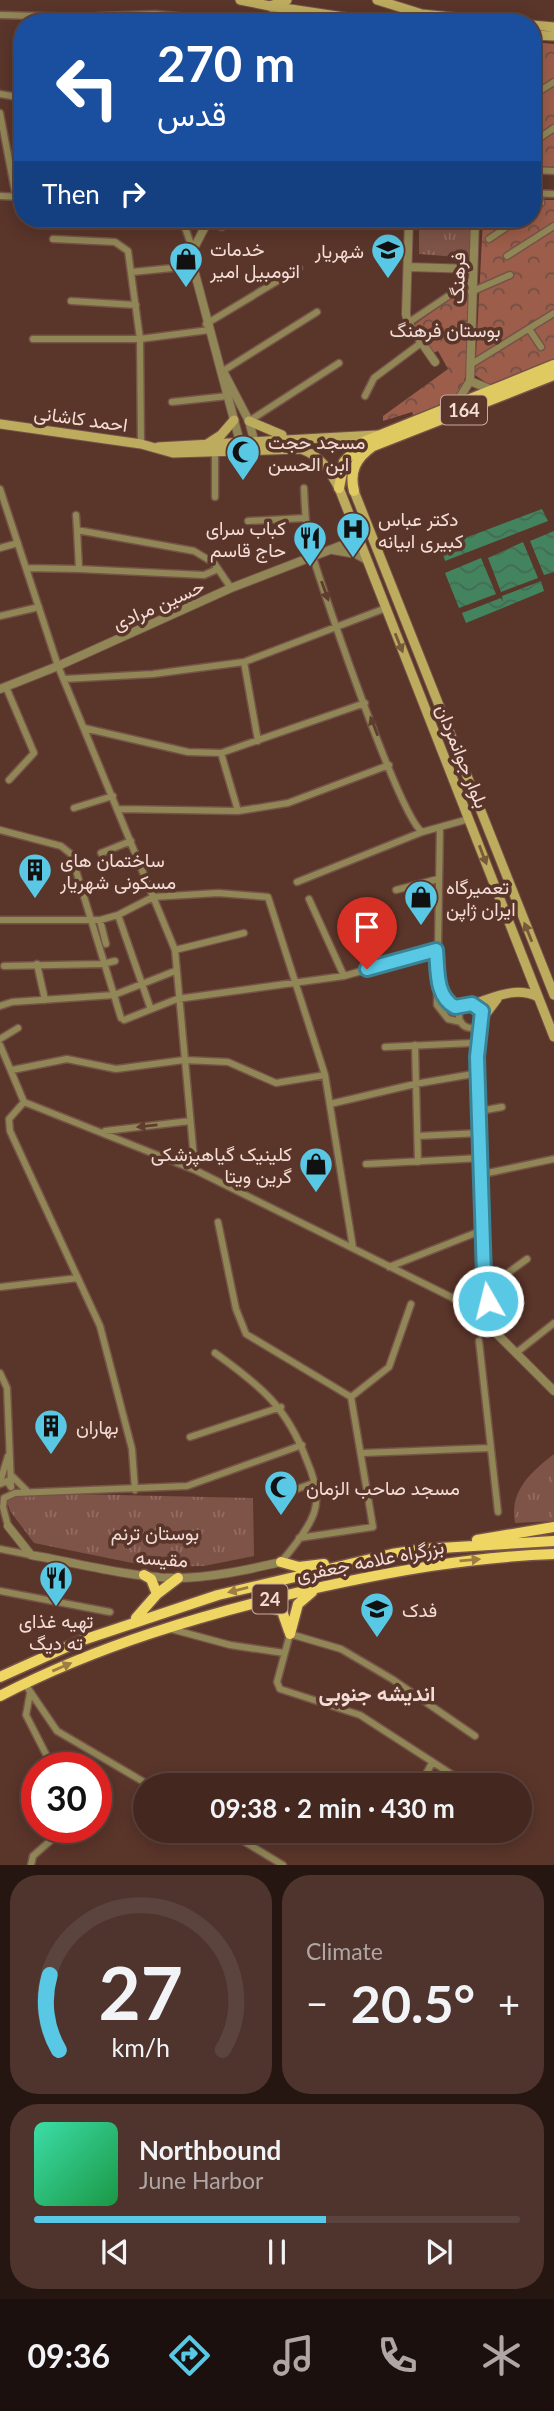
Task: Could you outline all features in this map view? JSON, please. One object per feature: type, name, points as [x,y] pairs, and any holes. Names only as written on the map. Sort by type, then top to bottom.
[{"type":"highway","points":[[424,1549],[554,1527]]},
{"type":"highway","name":"بزرگراه علامه جعفری","points":[[0,1677],[127,1624],[218,1595],[333,1567],[424,1549],[554,1541]]},
{"type":"highway","name":"بزرگراه علامه جعفری","points":[[0,1696],[28,1689],[87,1656],[250,1604],[426,1564],[554,1554]]},
{"type":"highway","points":[[281,1562],[299,1567],[322,1563],[333,1567]]},
{"type":"highway","points":[[144,1575],[151,1580],[157,1594]]},
{"type":"highway","points":[[127,1624],[146,1609],[157,1594],[178,1578]]},
{"type":"highway","points":[[290,1634],[298,1604],[320,1588]]},
{"type":"highway","points":[[250,1604],[265,1605],[282,1611],[290,1634]]},
{"type":"main road","points":[[240,0],[323,14]]},
{"type":"main road","points":[[270,6],[287,0]]},
{"type":"main road","points":[[377,0],[422,14]]},
{"type":"main road","name":"164","points":[[375,440],[554,365]]},
{"type":"main road","name":"164","points":[[375,440],[554,375]]},
{"type":"main road","points":[[205,445],[220,435],[234,420]]},
{"type":"main road","points":[[249,421],[270,433],[294,438]]},
{"type":"main road","name":"احمد کاشانی","points":[[0,424],[141,444],[173,453],[247,453],[301,449],[314,453],[323,462],[339,488]]},
{"type":"main road","name":"احمد کاشانی","points":[[158,447],[294,438],[375,440]]},
{"type":"main road","points":[[339,488],[344,462],[351,451],[375,440]]},
{"type":"main road","points":[[354,491],[353,470],[375,440]]},
{"type":"main road","name":"بلوار جوانمردان","points":[[339,488],[554,1037]]},
{"type":"main road","name":"بلوار جوانمردان","points":[[354,491],[554,995]]},
{"type":"main road","points":[[542,969],[554,968]]},
{"type":"main road","points":[[516,992],[529,971]]},
{"type":"main road","points":[[469,1005],[516,992],[527,992],[538,998]]},
{"type":"main road","points":[[482,1020],[486,1010],[501,996]]},
{"type":"street","points":[[270,6],[278,14]]},
{"type":"street","points":[[0,113],[14,172]]},
{"type":"street","points":[[507,256],[554,226]]},
{"type":"street","points":[[185,228],[193,250],[193,266],[208,327],[223,371],[238,442],[247,453],[254,440],[249,421],[223,371]]},
{"type":"street","points":[[193,250],[204,228]]},
{"type":"street","points":[[409,228],[408,323],[435,362]]},
{"type":"street","name":"فرهنگ","points":[[470,381],[474,228]]},
{"type":"street","points":[[489,239],[506,228]]},
{"type":"street","points":[[53,239],[115,242],[128,251],[140,340],[141,444]]},
{"type":"street","points":[[132,272],[193,266]]},
{"type":"street","points":[[409,267],[472,269]]},
{"type":"street","points":[[33,340],[140,340],[208,327],[299,268]]},
{"type":"street","points":[[471,292],[510,275]]},
{"type":"street","points":[[408,323],[471,280]]},
{"type":"street","points":[[71,301],[136,305]]},
{"type":"street","points":[[223,371],[317,312]]},
{"type":"street","points":[[470,365],[554,313]]},
{"type":"street","points":[[529,328],[541,347]]},
{"type":"street","points":[[365,396],[374,378],[421,343]]},
{"type":"street","points":[[249,421],[339,363]]},
{"type":"street","points":[[449,407],[460,400],[470,381],[492,390]]},
{"type":"street","points":[[172,402],[228,396]]},
{"type":"street","points":[[215,453],[215,497]]},
{"type":"street","points":[[304,488],[305,518],[313,556],[337,626],[411,820],[422,832]]},
{"type":"street","points":[[0,491],[58,666],[175,950],[177,999],[195,1170]]},
{"type":"street","points":[[76,515],[79,569]]},
{"type":"street","points":[[248,521],[305,518]]},
{"type":"street","points":[[76,530],[206,555],[231,588]]},
{"type":"street","name":"حسین مرادی","points":[[3,688],[231,588],[358,539]]},
{"type":"street","points":[[0,548],[18,543]]},
{"type":"street","points":[[330,550],[356,554],[367,560]]},
{"type":"street","points":[[26,568],[204,575],[218,569]]},
{"type":"street","points":[[0,616],[39,607]]},
{"type":"street","points":[[64,679],[153,674],[244,662],[386,608]]},
{"type":"street","points":[[244,662],[258,741]]},
{"type":"street","points":[[3,688],[34,753],[9,780]]},
{"type":"street","points":[[84,728],[188,752],[221,753],[365,703]]},
{"type":"street","points":[[221,753],[238,811]]},
{"type":"street","points":[[118,810],[238,811],[288,803],[389,765]]},
{"type":"street","points":[[74,808],[113,796]]},
{"type":"street","points":[[297,882],[422,832],[470,819]]},
{"type":"street","points":[[440,827],[436,950],[438,1005],[448,1019],[474,1027],[482,1020]]},
{"type":"street","points":[[0,830],[61,846],[71,854],[102,964],[123,1019],[177,999],[344,976],[436,950]]},
{"type":"street","points":[[101,853],[131,841]]},
{"type":"street","points":[[396,890],[438,879]]},
{"type":"street","points":[[0,920],[100,920],[117,915],[153,897],[218,893],[268,897],[325,1075],[353,1248]]},
{"type":"street","points":[[309,900],[344,976]]},
{"type":"street","points":[[117,915],[150,1007]]},
{"type":"street","points":[[100,920],[106,944]]},
{"type":"street","points":[[175,950],[244,933]]},
{"type":"street","points":[[4,965],[102,964],[116,961]]},
{"type":"street","points":[[37,964],[45,1000]]},
{"type":"street","points":[[0,1006],[114,995],[175,971]]},
{"type":"street","points":[[439,986],[450,1004],[480,1007],[482,1020],[477,1057],[483,1174],[484,1276],[496,1331]]},
{"type":"street","points":[[469,1005],[459,1014],[477,1057]]},
{"type":"street","points":[[0,1039],[18,1028]]},
{"type":"street","points":[[385,1047],[472,1043]]},
{"type":"street","points":[[0,1045],[2,1056],[12,1070],[24,1102],[104,1131],[195,1170],[451,1297],[476,1313],[496,1331],[554,1391]]},
{"type":"street","points":[[415,1045],[418,1162]]},
{"type":"street","points":[[12,1070],[67,1059],[116,1069],[184,1060],[228,1062],[276,1083],[325,1075]]},
{"type":"street","points":[[330,1104],[415,1084],[478,1073]]},
{"type":"street","points":[[24,1102],[9,1119],[10,1130],[100,1326],[114,1370],[132,1449],[135,1490]]},
{"type":"street","points":[[480,1111],[502,1107]]},
{"type":"street","points":[[104,1131],[190,1121]]},
{"type":"street","points":[[418,1136],[481,1133]]},
{"type":"street","points":[[366,1164],[482,1158]]},
{"type":"street","points":[[483,1174],[554,1159]]},
{"type":"street","points":[[218,1222],[236,1309],[246,1334],[351,1397],[363,1453],[373,1527],[299,1538]]},
{"type":"street","points":[[389,1267],[483,1230]]},
{"type":"street","points":[[487,1288],[527,1259]]},
{"type":"street","points":[[476,1313],[472,1306],[484,1276]]},
{"type":"street","points":[[0,1287],[78,1278]]},
{"type":"street","points":[[451,1297],[484,1297],[489,1304]]},
{"type":"street","points":[[351,1397],[389,1367],[411,1304]]},
{"type":"street","points":[[476,1313],[484,1313],[489,1304]]},
{"type":"street","points":[[516,1353],[554,1323]]},
{"type":"street","points":[[479,1341],[498,1512]]},
{"type":"street","points":[[215,1353],[281,1407],[302,1446],[314,1483],[314,1512],[281,1562]]},
{"type":"street","points":[[0,1373],[3,1380],[12,1476],[11,1485],[2,1500],[8,1526]]},
{"type":"street","points":[[190,1437],[281,1407]]},
{"type":"street","points":[[2,1500],[27,1491],[135,1490],[187,1486],[302,1446]]},
{"type":"street","points":[[363,1453],[489,1448]]},
{"type":"street","points":[[0,1483],[10,1451]]},
{"type":"street","points":[[12,1476],[27,1491]]},
{"type":"street","points":[[0,1483],[7,1481],[11,1485]]},
{"type":"street","points":[[285,1493],[314,1483]]},
{"type":"street","points":[[0,1517],[31,1555]]},
{"type":"street","name":"مقیسه","points":[[0,1549],[144,1575],[178,1578],[239,1573],[281,1562]]},
{"type":"street","points":[[0,1591],[110,1612]]},
{"type":"street","points":[[169,1628],[230,1645],[284,1653]]},
{"type":"street","points":[[448,1773],[360,1715],[280,1689],[277,1682],[290,1634],[341,1650],[392,1679],[475,1736]]},
{"type":"street","points":[[28,1689],[26,1715],[46,1752]]},
{"type":"street","points":[[28,1689],[57,1731],[133,1776]]},
{"type":"street","points":[[427,1773],[432,1763]]},
{"type":"street","points":[[31,1865],[33,1856],[48,1843]]},
{"type":"street","points":[[247,1843],[283,1865]]},
{"type":"green space","points":[[541,43],[554,44],[554,169],[541,168]]},
{"type":"green space","points":[[541,200],[554,200],[554,361],[491,386],[475,375],[483,228],[541,228]]},
{"type":"green space","points":[[419,228],[471,228],[469,258],[419,254]]},
{"type":"green space","name":"بوستان فرهنگ","points":[[464,289],[468,291],[468,348],[461,390],[455,399],[441,408],[414,417],[412,412],[383,421],[383,416],[448,369],[438,351],[433,353],[414,325]]},
{"type":"green space","points":[[554,1454],[554,1521],[515,1523],[515,1501],[524,1483]]},
{"type":"green space","name":"بوستان ترنم","points":[[25,1493],[253,1498],[254,1556],[204,1566],[152,1567],[34,1543],[10,1511],[6,1498]]},
{"type":"water","points":[[542,509],[548,521],[445,561],[441,547]]},
{"type":"water","points":[[554,531],[554,572],[544,575],[530,541]]},
{"type":"water","points":[[523,542],[538,578],[501,592],[488,558]]},
{"type":"water","points":[[481,558],[496,594],[459,608],[445,573]]},
{"type":"water","points":[[541,581],[544,591],[466,623],[462,613],[501,598],[503,602],[502,596]]},
{"type":"place","name":"شهریار","points":[[388,280]]},
{"type":"place","name":"خدمات اتومبیل امیر","points":[[186,289]]},
{"type":"place","name":"مسجد حجت ابن الحسن","points":[[243,482]]},
{"type":"place","name":"دکتر عباس کبیری ابیانه","points":[[353,559]]},
{"type":"place","name":"کباب سرای حاج قاسم","points":[[310,568]]},
{"type":"place","name":"ساختمان های مسکونی شهریار","points":[[35,900]]},
{"type":"place","name":"تعمیرگاه ایران ژاپن","points":[[421,927]]},
{"type":"place","name":"کلینیک گیاهپزشکی گرین ویتا","points":[[316,1194]]},
{"type":"place","name":"بهاران","points":[[51,1456]]},
{"type":"place","name":"مسجد صاحب الزمان","points":[[281,1517]]},
{"type":"place","name":"تهیه غذای ته دیگ","points":[[56,1608]]},
{"type":"place","name":"فدک","points":[[377,1639]]},
{"type":"district","name":"اندیشه جنوبی","points":[[377,1692]]},
{"type":"route","points":[[367,969],[436,950],[439,986],[450,1004],[455,1007],[472,1004],[480,1007],[482,1011],[477,1057],[483,1174],[484,1276],[488,1301]]}]
